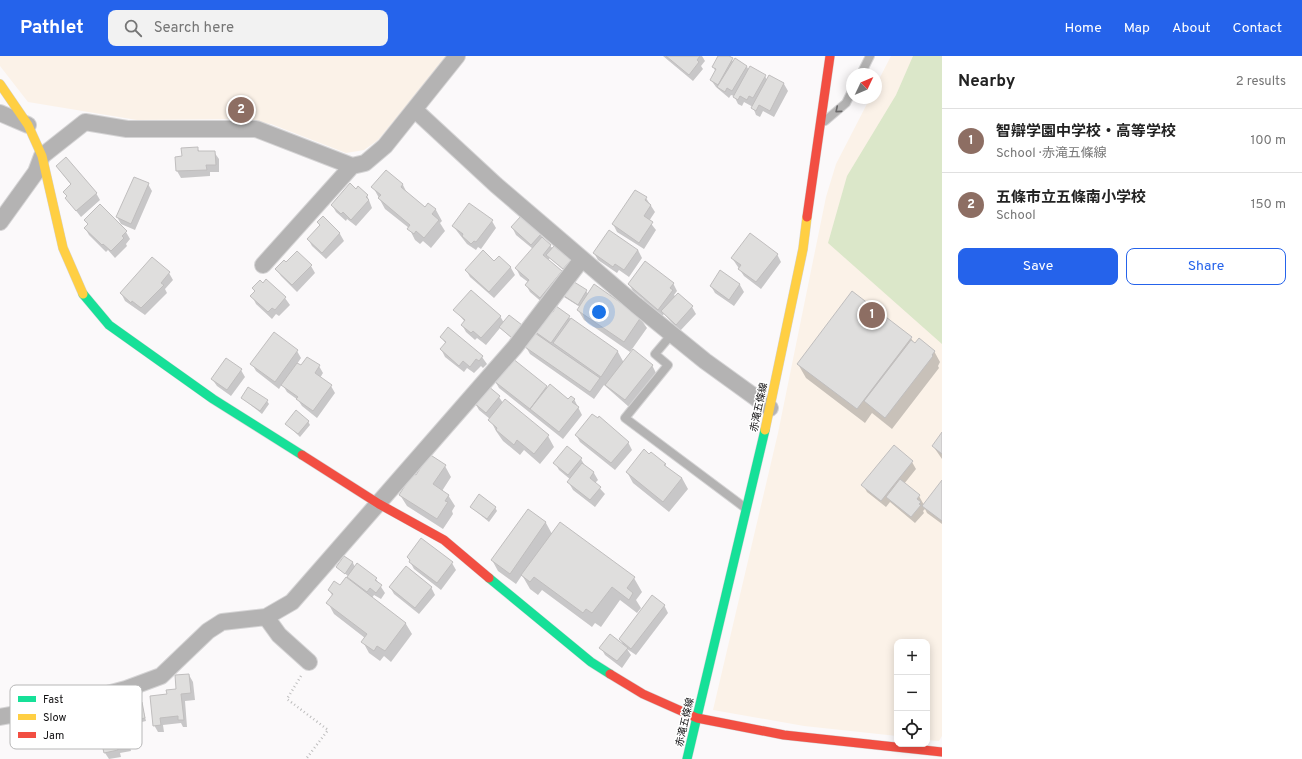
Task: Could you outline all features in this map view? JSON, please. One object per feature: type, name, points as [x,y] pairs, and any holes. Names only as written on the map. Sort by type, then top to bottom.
[{"type":"street","points":[[0,222],[36,172],[42,156],[85,122],[127,129],[256,129],[352,166],[365,163],[385,146],[457,56]]},
{"type":"street","name":"赤滝五條線","points":[[687,759],[747,509],[804,249],[819,126],[830,56]]},
{"type":"street","points":[[0,84],[28,125],[42,156],[63,248],[82,293],[108,325],[213,399],[379,504],[444,540],[591,662],[643,694],[697,718],[784,735],[940,753]]},
{"type":"street","points":[[415,110],[496,185],[582,259],[705,361],[770,408]]},
{"type":"street","points":[[0,113],[28,125]]},
{"type":"street","points":[[263,265],[352,166]]},
{"type":"street","points":[[137,685],[161,676],[208,631],[222,622],[266,617],[292,602],[379,504],[515,346],[582,259]]},
{"type":"street","points":[[266,617],[279,635],[309,662]]},
{"type":"street","points":[[0,717],[10,715]]},
{"type":"lane","points":[[864,68],[870,56]]},
{"type":"lane","points":[[819,126],[846,103]]},
{"type":"lane","points":[[672,334],[655,354],[668,365],[625,418],[747,509]]},
{"type":"path","points":[[306,759],[328,730],[287,699],[309,662]]},
{"type":"shaded area","points":[[0,56],[448,56],[378,140],[364,150],[346,153],[271,124],[233,119],[137,120],[28,102],[0,66]]},
{"type":"shaded area","points":[[891,56],[942,56],[942,736],[939,741],[930,740],[930,639],[894,639],[894,736],[804,726],[713,710],[778,433],[826,197],[836,164],[867,104],[882,104],[882,73]]},
{"type":"green space","points":[[913,56],[942,56],[942,344],[828,243],[847,176],[896,95]]},
{"type":"building","points":[[666,56],[700,56],[697,60],[699,62],[689,75]]},
{"type":"building","points":[[718,56],[729,56],[733,58],[718,85],[710,80],[716,69],[712,67]]},
{"type":"building","points":[[735,58],[747,66],[732,91],[727,88],[725,92],[717,87]]},
{"type":"building","points":[[750,66],[766,75],[753,98],[749,96],[747,100],[740,96],[738,100],[733,97]]},
{"type":"building","points":[[769,75],[784,83],[770,111],[759,105],[756,111],[751,108]]},
{"type":"building","points":[[198,147],[198,151],[215,151],[216,165],[206,165],[207,170],[176,171],[175,157],[182,156],[181,148]]},
{"type":"building","points":[[66,157],[97,193],[76,211],[65,198],[67,196],[63,192],[71,184],[56,166]]},
{"type":"building","points":[[386,170],[403,184],[401,187],[425,207],[428,203],[436,209],[432,214],[439,220],[424,238],[416,231],[414,234],[407,229],[410,225],[378,198],[381,195],[371,187]]},
{"type":"building","points":[[134,177],[149,183],[131,224],[116,217]]},
{"type":"building","points":[[350,183],[356,189],[358,186],[368,195],[366,197],[369,200],[351,220],[343,212],[341,214],[331,205]]},
{"type":"building","points":[[635,190],[647,197],[645,200],[651,205],[644,216],[653,222],[639,243],[612,224]]},
{"type":"building","points":[[469,203],[493,220],[476,242],[474,241],[471,244],[462,236],[463,234],[452,226]]},
{"type":"building","points":[[100,204],[127,231],[122,236],[124,238],[111,251],[103,244],[102,245],[84,228],[88,224],[84,220]]},
{"type":"building","points":[[323,216],[340,233],[322,253],[307,239],[320,225],[317,222]]},
{"type":"building","points":[[521,216],[541,234],[531,245],[511,227]]},
{"type":"building","points":[[609,230],[638,250],[624,270],[615,264],[613,267],[593,253]]},
{"type":"building","points":[[750,233],[778,254],[756,282],[738,269],[741,265],[731,258]]},
{"type":"building","points":[[542,237],[551,245],[543,255],[562,271],[540,298],[525,285],[529,280],[515,268]]},
{"type":"building","points":[[554,246],[571,260],[563,269],[546,255]]},
{"type":"building","points":[[483,250],[494,261],[499,256],[511,267],[489,292],[465,270]]},
{"type":"building","points":[[297,251],[312,265],[292,285],[275,269],[284,260],[286,262]]},
{"type":"building","points":[[152,257],[170,272],[161,283],[164,285],[141,308],[132,301],[131,303],[120,293]]},
{"type":"building","points":[[645,261],[674,283],[670,288],[673,290],[658,310],[628,284]]},
{"type":"building","points":[[720,270],[740,284],[729,300],[710,286]]},
{"type":"building","points":[[266,279],[286,297],[275,310],[272,308],[268,312],[250,296],[255,291],[252,288],[260,280],[263,283]]},
{"type":"building","points":[[571,280],[587,290],[578,305],[561,294]]},
{"type":"building","points":[[594,284],[641,317],[624,342],[577,310]]},
{"type":"building","points":[[471,290],[501,316],[481,338],[473,331],[471,333],[461,325],[465,320],[453,310]]},
{"type":"building","points":[[852,291],[912,337],[857,409],[797,364]]},
{"type":"building","points":[[678,293],[693,306],[676,325],[661,311]]},
{"type":"building","points":[[556,306],[570,316],[551,343],[534,331],[549,310],[553,312]]},
{"type":"building","points":[[509,315],[522,325],[512,338],[499,327]]},
{"type":"building","points":[[571,318],[618,351],[601,377],[553,343]]},
{"type":"building","points":[[448,327],[483,356],[479,361],[476,359],[470,367],[463,361],[459,366],[440,349],[446,342],[440,337]]},
{"type":"building","points":[[274,332],[298,350],[275,382],[250,364]]},
{"type":"building","points":[[535,333],[600,378],[590,392],[525,347]]},
{"type":"building","points":[[919,338],[935,351],[932,355],[933,356],[885,418],[864,401],[911,340],[915,343]]},
{"type":"building","points":[[633,349],[653,365],[625,400],[605,385]]},
{"type":"building","points":[[307,357],[320,365],[315,373],[332,385],[313,411],[296,399],[298,397],[281,385],[297,363],[301,365]]},
{"type":"building","points":[[226,358],[242,369],[227,390],[211,379]]},
{"type":"building","points":[[512,358],[547,386],[530,409],[494,381]]},
{"type":"building","points":[[550,384],[568,399],[571,396],[575,399],[572,402],[579,407],[559,432],[530,409]]},
{"type":"building","points":[[488,386],[500,396],[486,413],[474,403]]},
{"type":"building","points":[[248,387],[268,400],[260,411],[241,398]]},
{"type":"building","points":[[505,399],[549,435],[534,454],[517,440],[514,445],[496,430],[497,428],[488,420]]},
{"type":"building","points":[[296,410],[309,421],[298,434],[285,424]]},
{"type":"building","points":[[592,414],[598,418],[599,416],[629,442],[611,463],[575,435]]},
{"type":"building","points":[[942,432],[942,454],[932,446]]},
{"type":"building","points":[[894,445],[913,461],[881,501],[861,485]]},
{"type":"building","points":[[567,446],[582,458],[568,475],[553,463]]},
{"type":"building","points":[[644,449],[649,454],[651,452],[666,464],[664,465],[682,478],[663,502],[626,472]]},
{"type":"building","points":[[429,454],[446,465],[433,484],[449,495],[445,501],[448,502],[437,519],[399,495],[413,473],[416,475]]},
{"type":"building","points":[[582,463],[594,472],[590,478],[601,487],[590,500],[567,482]]},
{"type":"building","points":[[900,479],[920,495],[917,499],[921,502],[919,504],[921,505],[911,517],[886,497]]},
{"type":"building","points":[[942,480],[942,521],[922,506]]},
{"type":"building","points":[[479,494],[496,507],[487,519],[470,507]]},
{"type":"building","points":[[528,509],[546,522],[510,574],[491,560]]},
{"type":"building","points":[[560,522],[635,577],[627,588],[633,593],[629,600],[612,587],[592,613],[586,609],[583,613],[534,577],[530,582],[521,575]]},
{"type":"building","points":[[421,538],[453,562],[437,583],[409,562],[410,560],[407,557]]},
{"type":"building","points":[[344,556],[353,562],[345,574],[336,567]]},
{"type":"building","points":[[357,563],[377,578],[375,580],[382,585],[376,593],[370,588],[367,592],[347,577]]},
{"type":"building","points":[[406,566],[432,587],[415,608],[389,587]]},
{"type":"building","points":[[346,577],[406,623],[385,651],[377,646],[374,651],[361,642],[367,634],[326,603],[333,594],[328,590],[334,581],[340,585]]},
{"type":"building","points":[[652,595],[665,605],[631,649],[619,639]]},
{"type":"building","points":[[610,634],[628,648],[617,661],[599,648]]},
{"type":"building","points":[[189,674],[191,693],[181,694],[184,720],[178,720],[178,716],[160,718],[161,725],[153,726],[150,696],[167,694],[166,690],[176,689],[175,675]]},
{"type":"building","points":[[142,702],[145,718],[142,719]]},
{"type":"building","points":[[103,749],[118,749],[118,750],[104,753]]},
{"type":"traffic: fast","points":[[83,294],[109,325],[213,399],[302,455]]},
{"type":"traffic: fast","points":[[687,759],[765,430]]},
{"type":"traffic: fast","points":[[489,578],[591,662],[610,674]]},
{"type":"traffic: slow","points":[[0,84],[28,125],[42,156],[63,248],[83,294]]},
{"type":"traffic: slow","points":[[765,430],[803,249],[807,217]]},
{"type":"traffic: jam","points":[[807,217],[830,56]]},
{"type":"traffic: jam","points":[[302,455],[379,504],[444,540],[489,578]]},
{"type":"traffic: jam","points":[[610,674],[643,694],[697,718],[784,735],[942,752]]},
{"type":"place","name":"五條市立五條南小学校","points":[[241,110]]},
{"type":"place","name":"智辯学園中学校・高等学校","points":[[872,315]]}]
